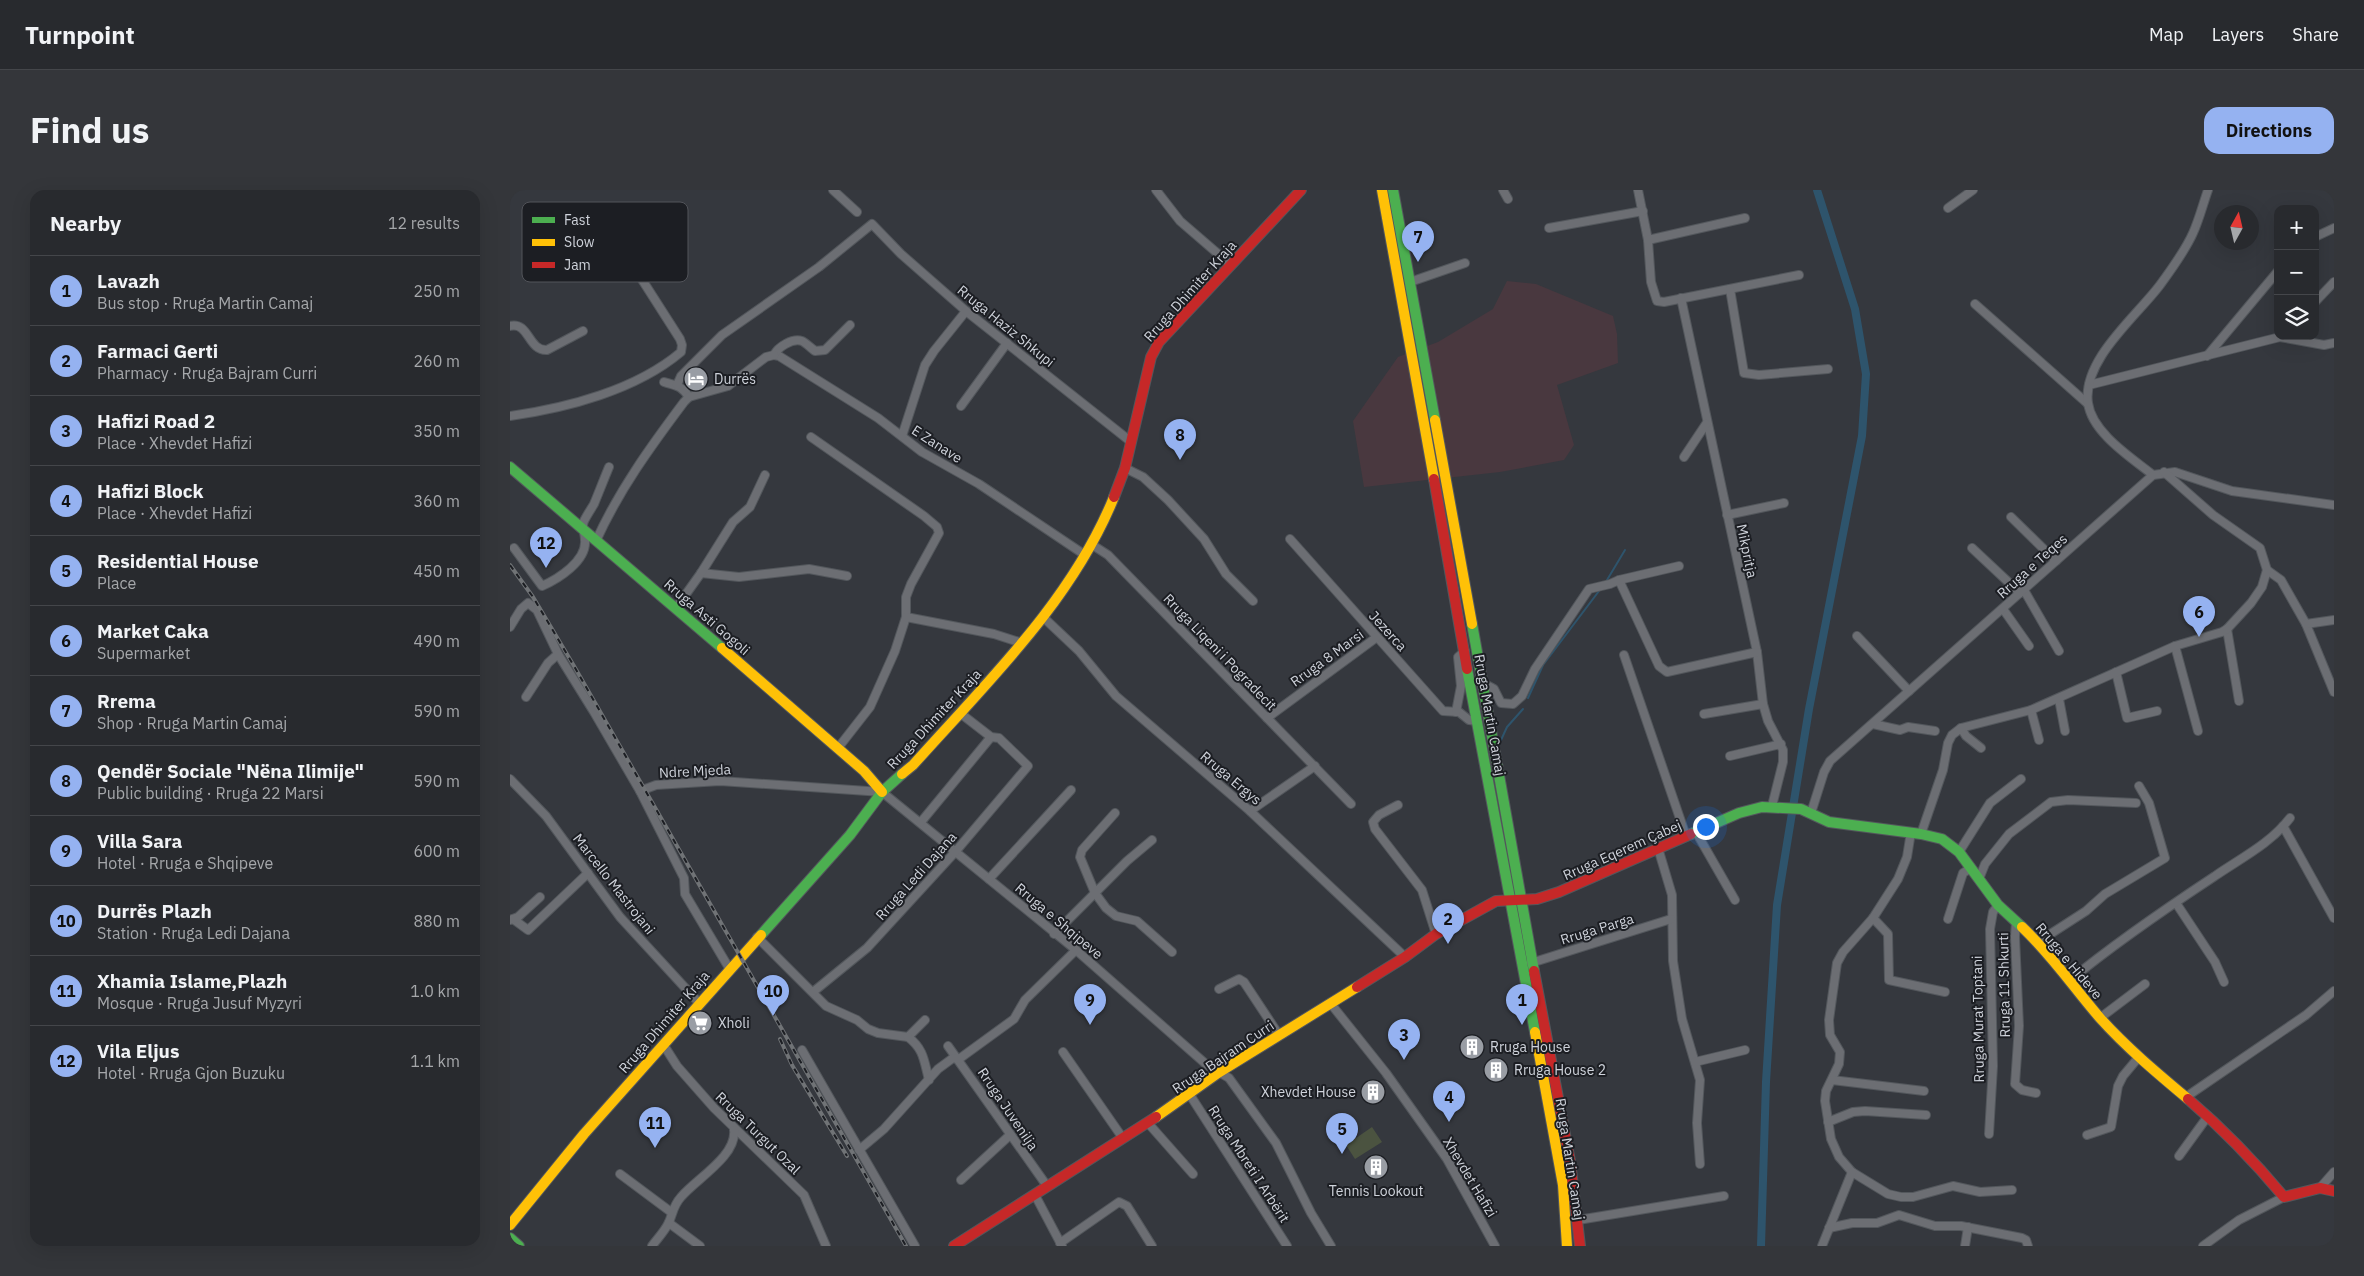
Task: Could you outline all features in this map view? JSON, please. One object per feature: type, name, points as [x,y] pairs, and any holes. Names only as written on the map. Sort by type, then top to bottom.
[{"type":"main road","name":"Rruga Dhimiter Kraja","points":[[510,1224],[584,1134],[757,937],[850,835],[882,792],[913,765],[1043,617],[1085,555],[1105,518],[1125,468],[1151,357],[1159,342],[1301,190]]},
{"type":"main road","name":"Rruga Martin Camaj","points":[[1382,190],[1509,899],[1558,1156],[1567,1246]]},
{"type":"main road","name":"Rruga Martin Camaj","points":[[1393,190],[1532,963],[1567,1130],[1580,1246]]},
{"type":"main road","name":"Rruga Asti Gogoli","points":[[510,467],[838,748],[864,771],[882,792]]},
{"type":"main road","name":"Rruga Eqerem Çabej","points":[[1509,899],[1537,900],[1559,892],[1739,813],[1777,806],[1806,811]]},
{"type":"main road","name":"Rruga e Hideve","points":[[1806,811],[1830,822],[1916,833],[1942,839],[1959,852],[1998,905],[2038,942],[2100,1018],[2138,1058],[2208,1116],[2256,1163],[2284,1197]]},
{"type":"main road","name":"Rruga Bajram Curri","points":[[954,1246],[1122,1137],[1148,1123],[1190,1095],[1218,1073],[1405,957],[1436,934],[1496,901],[1509,899]]},
{"type":"main road","points":[[2284,1197],[2320,1188],[2334,1191]]},
{"type":"main road","points":[[510,1238],[519,1246]]},
{"type":"street","points":[[833,190],[857,212]]},
{"type":"street","points":[[1156,190],[1180,221],[1231,265]]},
{"type":"street","points":[[1503,190],[1508,199]]},
{"type":"street","points":[[1638,190],[1648,240],[1651,282],[1655,297],[1661,302],[1799,275]]},
{"type":"street","points":[[1948,208],[1973,190]]},
{"type":"street","points":[[2088,404],[2088,385],[2094,367],[2160,285],[2192,234],[2208,190]]},
{"type":"street","points":[[1549,228],[1643,210]]},
{"type":"street","points":[[1648,240],[1745,218]]},
{"type":"street","name":"Rruga Haziz Shkupi","points":[[677,384],[681,376],[722,335],[819,267],[872,224],[901,254],[966,311],[1130,441]]},
{"type":"street","points":[[2319,235],[2334,228]]},
{"type":"street","points":[[1410,282],[1465,263]]},
{"type":"street","points":[[2207,356],[2274,276]]},
{"type":"street","points":[[510,416],[560,408],[590,399],[648,373],[681,352],[682,345],[680,339],[644,282]]},
{"type":"street","points":[[2319,298],[2334,282]]},
{"type":"street","points":[[1730,290],[1744,373],[1760,375],[1828,369]]},
{"type":"street","name":"Mikpritja","points":[[1680,298],[1757,652],[1763,704],[1772,728],[1781,744],[1784,756],[1777,806]]},
{"type":"street","points":[[1976,304],[2088,404],[2097,424],[2111,442],[2153,475]]},
{"type":"street","points":[[902,436],[925,365],[934,350],[966,311]]},
{"type":"street","points":[[510,326],[517,325],[522,327],[536,348],[542,350],[547,350],[583,331]]},
{"type":"street","points":[[596,541],[610,511],[646,454],[689,396],[728,386],[766,357],[774,355],[777,348],[794,340],[802,342],[815,351],[825,350],[850,325]]},
{"type":"street","points":[[2088,385],[2274,340]]},
{"type":"street","points":[[2300,340],[2324,345],[2334,343]]},
{"type":"street","points":[[961,406],[1006,343]]},
{"type":"street","name":"E Zanave","points":[[774,355],[779,356],[840,394],[902,436],[922,452],[979,484],[1085,555]]},
{"type":"street","points":[[664,382],[677,384],[684,388],[689,396]]},
{"type":"street","points":[[1684,457],[1706,424]]},
{"type":"street","points":[[811,437],[924,516],[937,527],[940,533],[938,540],[911,584],[906,597],[906,617],[895,651],[870,707],[838,748]]},
{"type":"street","points":[[514,548],[542,586],[562,574],[578,560],[586,541],[582,528],[609,467]]},
{"type":"street","points":[[1125,468],[1143,478],[1168,500],[1204,539],[1226,574],[1254,601]]},
{"type":"street","points":[[2012,1190],[1980,1192],[1953,1186],[1914,1197],[1901,1198],[1888,1194],[1852,1172],[1839,1157],[1828,1122],[1826,1091],[1839,1064],[1840,1052],[1830,1035],[1829,1020],[1837,963],[1843,952],[1873,918],[1904,867],[1916,833],[1943,770],[1948,743],[1952,735],[1961,728],[2031,710],[2175,646],[2227,629],[2251,603],[2262,587],[2267,570],[2260,548],[2213,515],[2164,472]]},
{"type":"street","name":"Rruga e Teqes","points":[[1806,811],[1826,766],[2153,475],[2175,472],[2232,491],[2334,505]]},
{"type":"street","points":[[676,608],[701,573],[733,522],[750,507],[766,475]]},
{"type":"street","points":[[1727,515],[1784,503]]},
{"type":"street","points":[[2012,517],[2056,561]]},
{"type":"street","name":"Jezerca","points":[[1290,539],[1442,711],[1456,712],[1469,720],[1477,721]]},
{"type":"street","name":"Rruga Liqeni i Pogradecit","points":[[1091,544],[1108,554],[1351,804]]},
{"type":"street","points":[[1972,548],[2022,591],[2059,651]]},
{"type":"street","points":[[1482,683],[1494,688],[1501,703],[1510,705],[1516,703],[1585,592],[1619,580],[1679,566]]},
{"type":"street","points":[[701,573],[739,577],[809,569],[847,576]]},
{"type":"street","points":[[2267,570],[2281,580],[2306,624],[2334,692]]},
{"type":"street","points":[[1619,580],[1659,666],[1667,672],[1757,652]]},
{"type":"street","points":[[510,627],[521,609],[528,603],[537,610],[558,654],[640,791],[684,878],[685,894],[730,968]]},
{"type":"street","points":[[2003,609],[2029,646]]},
{"type":"street","points":[[906,617],[994,634],[1022,643]]},
{"type":"street","name":"Rruga Ergys","points":[[1043,617],[1079,651],[1116,696],[1250,811],[1405,957]]},
{"type":"street","points":[[2306,624],[2334,620]]},
{"type":"street","points":[[2227,629],[2239,701]]},
{"type":"street","points":[[1857,636],[1910,691]]},
{"type":"street","name":"Rruga 8 Marsi","points":[[1267,718],[1377,637]]},
{"type":"street","points":[[2175,646],[2198,731]]},
{"type":"street","points":[[1456,712],[1462,686],[1458,657],[1465,651]]},
{"type":"street","points":[[526,697],[548,663],[558,654]]},
{"type":"street","points":[[1624,655],[1686,836]]},
{"type":"street","points":[[2116,672],[2127,718],[2157,711]]},
{"type":"street","points":[[2058,699],[2065,731]]},
{"type":"street","points":[[1704,714],[1763,704]]},
{"type":"street","points":[[2031,710],[2039,740]]},
{"type":"street","points":[[922,822],[990,738],[960,713]]},
{"type":"street","points":[[1873,724],[1900,730],[1908,727],[1935,731]]},
{"type":"street","points":[[1961,728],[1966,736],[1981,748]]},
{"type":"street","name":"Rruga Ledi Dajana","points":[[813,992],[868,948],[956,851],[1028,766],[999,738],[990,738]]},
{"type":"street","points":[[1730,756],[1781,744]]},
{"type":"street","points":[[1250,811],[1315,766]]},
{"type":"street","name":"Marcello Mastrojani","points":[[510,779],[546,816],[620,917],[700,1004]]},
{"type":"street","points":[[1959,852],[1990,803],[2021,779]]},
{"type":"street","name":"Ndre Mjeda","points":[[640,791],[656,784],[720,780],[882,792]]},
{"type":"street","points":[[2038,942],[2086,911],[2105,894],[2165,858],[2149,803],[2139,786]]},
{"type":"street","points":[[989,879],[1071,790]]},
{"type":"street","name":"Rruga e Shqipeve","points":[[882,792],[922,822],[1054,934],[1076,950],[1218,1073],[1229,1078],[1276,1143],[1311,1213],[1331,1246]]},
{"type":"street","points":[[1979,879],[1985,864],[2008,834],[2051,802],[2068,800],[2136,803]]},
{"type":"street","points":[[1398,805],[1379,815],[1373,822],[1375,829],[1422,890],[1436,934]]},
{"type":"street","points":[[1115,813],[1082,850],[1080,857],[1095,894],[1106,908],[1116,916],[1137,921],[1172,952]]},
{"type":"street","points":[[2069,981],[2111,946],[2256,851],[2290,818]]},
{"type":"street","points":[[2283,826],[2334,918]]},
{"type":"street","points":[[1696,832],[1735,900]]},
{"type":"street","points":[[1054,934],[1127,861],[1152,840]]},
{"type":"street","points":[[1658,848],[1672,895],[1673,962],[1682,1019],[1700,1080],[1697,1123],[1700,1164]]},
{"type":"street","points":[[1948,919],[1963,872],[1971,868]]},
{"type":"street","points":[[512,919],[528,930],[588,873]]},
{"type":"street","points":[[512,919],[518,917],[540,897]]},
{"type":"street","points":[[2176,903],[2215,962],[2224,982]]},
{"type":"street","name":"Rruga Murat Toptani","points":[[1989,1134],[1993,1066],[1990,929],[1993,912],[1998,905]]},
{"type":"street","points":[[1873,918],[1888,934],[1889,980],[1945,992]]},
{"type":"street","name":"Rruga Parga","points":[[1532,963],[1671,919]]},
{"type":"street","name":"Rruga 11 Shkurti","points":[[2016,921],[2019,1026],[2015,1084],[2022,1090],[2036,1093]]},
{"type":"street","points":[[757,937],[826,1006],[857,1020],[868,1029],[899,1037],[908,1037],[918,1045],[922,1051],[929,1080]]},
{"type":"street","points":[[859,1150],[884,1129],[938,1069],[953,1058],[960,1059],[1014,1019],[1025,1000],[1076,950]]},
{"type":"street","points":[[1219,989],[1239,979],[1244,982],[1279,1035]]},
{"type":"street","points":[[2100,1018],[2145,984]]},
{"type":"street","points":[[2186,1097],[2306,1015],[2334,991]]},
{"type":"street","name":"Xhevdet Hafizi","points":[[1331,1004],[1386,1073],[1447,1159],[1494,1246]]},
{"type":"street","points":[[908,1037],[925,1020]]},
{"type":"street","name":"Rruga Turgut Ozal","points":[[663,1044],[694,1087],[734,1130],[804,1195],[826,1246]]},
{"type":"street","name":"Rruga Juvenilja","points":[[948,1046],[960,1059],[1010,1135],[1047,1186]]},
{"type":"street","points":[[802,1050],[915,1246]]},
{"type":"street","points":[[1695,1062],[1745,1050]]},
{"type":"street","points":[[1063,1052],[1122,1137]]},
{"type":"street","points":[[2087,1135],[2111,1127],[2118,1086],[2123,1076],[2138,1058]]},
{"type":"street","points":[[1832,1080],[1924,1091]]},
{"type":"street","name":"Rruga Mbreti I Arbërit","points":[[1190,1095],[1287,1246]]},
{"type":"street","points":[[1828,1122],[1854,1112],[1865,1111],[1926,1115]]},
{"type":"street","points":[[2179,1156],[2208,1116]]},
{"type":"street","points":[[1148,1123],[1193,1174]]},
{"type":"street","points":[[652,1246],[668,1223],[671,1212],[680,1198],[721,1159],[734,1142],[734,1130]]},
{"type":"street","points":[[961,1180],[1010,1135]]},
{"type":"street","points":[[1822,1246],[1852,1172]]},
{"type":"street","points":[[2320,1188],[2334,1172]]},
{"type":"street","points":[[620,1174],[671,1212]]},
{"type":"street","points":[[1035,1195],[1061,1244],[1119,1202],[1126,1206],[1152,1246]]},
{"type":"street","name":"Rruga Martin Camaj","points":[[1578,1220],[1724,1196]]},
{"type":"street","points":[[2203,1246],[2239,1220],[2284,1197]]},
{"type":"street","points":[[1829,1228],[1852,1223],[1877,1223],[1899,1215],[1935,1226],[1968,1227],[2022,1238],[2026,1240],[2028,1246]]},
{"type":"street","points":[[668,1223],[700,1246]]},
{"type":"street","points":[[1965,1246],[1968,1227]]},
{"type":"shaded area","points":[[1507,281],[1536,284],[1613,316],[1617,334],[1618,363],[1557,385],[1574,445],[1564,460],[1500,472],[1364,487],[1353,421],[1398,357],[1438,342],[1493,309]]},
{"type":"green space","points":[[1372,1127],[1382,1142],[1355,1159],[1346,1145]]},
{"type":"waterway","points":[[1761,1246],[1766,1082],[1777,905],[1809,709],[1862,436],[1866,374],[1855,309],[1817,190]]},
{"type":"waterway","points":[[1607,580],[1625,550]]},
{"type":"waterway","points":[[1528,698],[1543,665],[1599,591]]},
{"type":"waterway","points":[[1501,740],[1507,727],[1523,709]]},
{"type":"railway","points":[[510,565],[533,597],[574,666],[906,1246]]},
{"type":"railway","points":[[780,1039],[792,1065],[847,1156]]},
{"type":"traffic: fast","points":[[1393,190],[1435,420]]},
{"type":"traffic: fast","points":[[510,467],[722,648]]},
{"type":"traffic: fast","points":[[1472,624],[1534,971]]},
{"type":"traffic: fast","points":[[1467,669],[1535,1032]]},
{"type":"traffic: fast","points":[[761,935],[850,835],[882,792],[902,774]]},
{"type":"traffic: fast","points":[[1691,834],[1739,813],[1762,807],[1801,809],[1829,822],[1921,834],[1942,839],[1959,852],[1998,905],[2022,927]]},
{"type":"traffic: fast","points":[[510,1238],[519,1246]]},
{"type":"traffic: slow","points":[[1382,190],[1434,479]]},
{"type":"traffic: slow","points":[[1435,420],[1472,624]]},
{"type":"traffic: slow","points":[[902,774],[913,765],[1026,639],[1075,571],[1096,535],[1114,497]]},
{"type":"traffic: slow","points":[[722,648],[864,771],[882,792]]},
{"type":"traffic: slow","points":[[2022,927],[2043,948],[2110,1029],[2142,1060],[2188,1099]]},
{"type":"traffic: slow","points":[[510,1225],[584,1134],[761,935]]},
{"type":"traffic: slow","points":[[1156,1117],[1218,1073],[1357,987]]},
{"type":"traffic: slow","points":[[1535,1032],[1563,1185],[1567,1246]]},
{"type":"traffic: jam","points":[[1114,497],[1125,468],[1151,357],[1159,342],[1301,190]]},
{"type":"traffic: jam","points":[[1434,479],[1467,669]]},
{"type":"traffic: jam","points":[[1357,987],[1405,957],[1436,934],[1496,901],[1537,899],[1559,892],[1691,834]]},
{"type":"traffic: jam","points":[[1534,971],[1570,1161],[1580,1246]]},
{"type":"traffic: jam","points":[[2188,1099],[2238,1146],[2284,1197],[2320,1188],[2334,1191]]},
{"type":"traffic: jam","points":[[954,1246],[1156,1117]]},
{"type":"place","name":"Rrema","points":[[1418,262]]},
{"type":"place","name":"Durrës","points":[[696,379]]},
{"type":"place","name":"Qendër Sociale \"Nëna Ilimije\"","points":[[1180,460]]},
{"type":"place","name":"Vila Eljus","points":[[546,568]]},
{"type":"place","name":"Market Caka","points":[[2199,637]]},
{"type":"place","name":"Farmaci Gerti","points":[[1448,944]]},
{"type":"place","name":"Durrës Plazh","points":[[773,1016]]},
{"type":"place","name":"Xholi","points":[[700,1023]]},
{"type":"place","name":"Villa Sara","points":[[1090,1025]]},
{"type":"place","name":"Lavazh","points":[[1522,1025]]},
{"type":"place","name":"Rruga House","points":[[1472,1047]]},
{"type":"place","name":"Hafizi Road 2","points":[[1404,1060]]},
{"type":"place","name":"Rruga House 2","points":[[1496,1070]]},
{"type":"place","name":"Xhevdet House","points":[[1373,1092]]},
{"type":"place","name":"Hafizi Block","points":[[1449,1122]]},
{"type":"place","name":"Xhamia Islame,Plazh","points":[[655,1148]]},
{"type":"place","name":"Residential House","points":[[1342,1154]]},
{"type":"place","name":"Tennis Lookout","points":[[1376,1167]]}]
